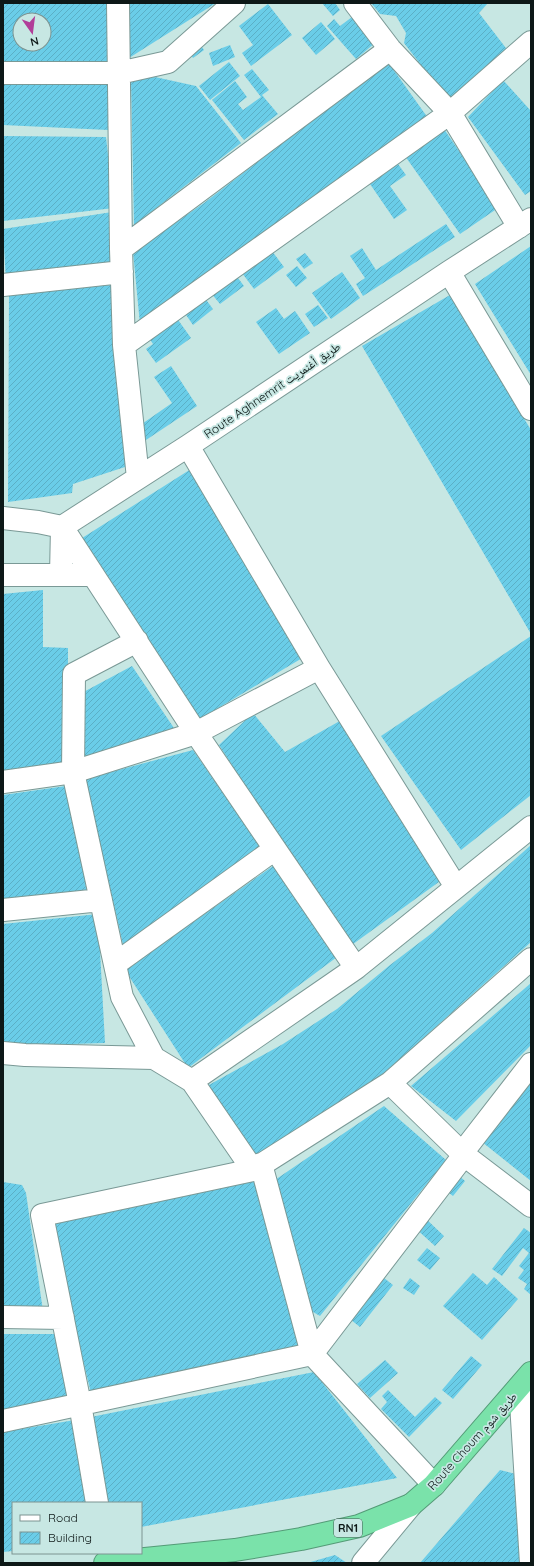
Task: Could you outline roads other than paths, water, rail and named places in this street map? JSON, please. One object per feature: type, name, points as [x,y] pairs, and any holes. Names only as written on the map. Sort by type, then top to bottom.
[{"type":"highway","name":"Route Choum طريق شوم","points":[[105,1563],[166,1560],[308,1537],[358,1526],[411,1504],[434,1485],[526,1391]]},
{"type":"street","points":[[118,3],[121,249],[124,345],[138,478]]},
{"type":"street","points":[[3,73],[119,73],[168,62],[234,3]]},
{"type":"street","points":[[355,3],[390,49],[450,113],[525,223]]},
{"type":"street","points":[[124,345],[450,113],[531,42]]},
{"type":"street","points":[[121,249],[390,49]]},
{"type":"street","name":"Route Aghnemrit طريق أغنمريت","points":[[62,527],[188,446],[525,223]]},
{"type":"street","points":[[3,285],[122,272]]},
{"type":"street","points":[[449,272],[531,408]]},
{"type":"street","points":[[188,446],[319,668],[456,887]]},
{"type":"street","points":[[3,518],[38,522],[62,527],[196,733],[356,968]]},
{"type":"street","points":[[61,575],[62,527]]},
{"type":"street","points":[[3,575],[93,575]]},
{"type":"street","points":[[137,641],[74,674],[73,772],[122,997],[154,1058]]},
{"type":"street","points":[[3,782],[73,772],[196,733],[319,668]]},
{"type":"street","points":[[192,1081],[356,968],[531,827]]},
{"type":"street","points":[[115,964],[275,849]]},
{"type":"street","points":[[3,910],[101,900]]},
{"type":"street","points":[[97,1502],[80,1404],[42,1215],[257,1167],[390,1083],[531,959]]},
{"type":"street","points":[[3,1053],[25,1055],[154,1058],[192,1081],[257,1167],[312,1354],[434,1485]]},
{"type":"street","points":[[3,1421],[312,1354],[531,1064]]},
{"type":"street","points":[[390,1083],[463,1154],[531,1206]]},
{"type":"street","points":[[3,1317],[63,1318]]},
{"type":"street","points":[[526,1391],[531,1563]]},
{"type":"street","points":[[363,1563],[411,1504]]}]
